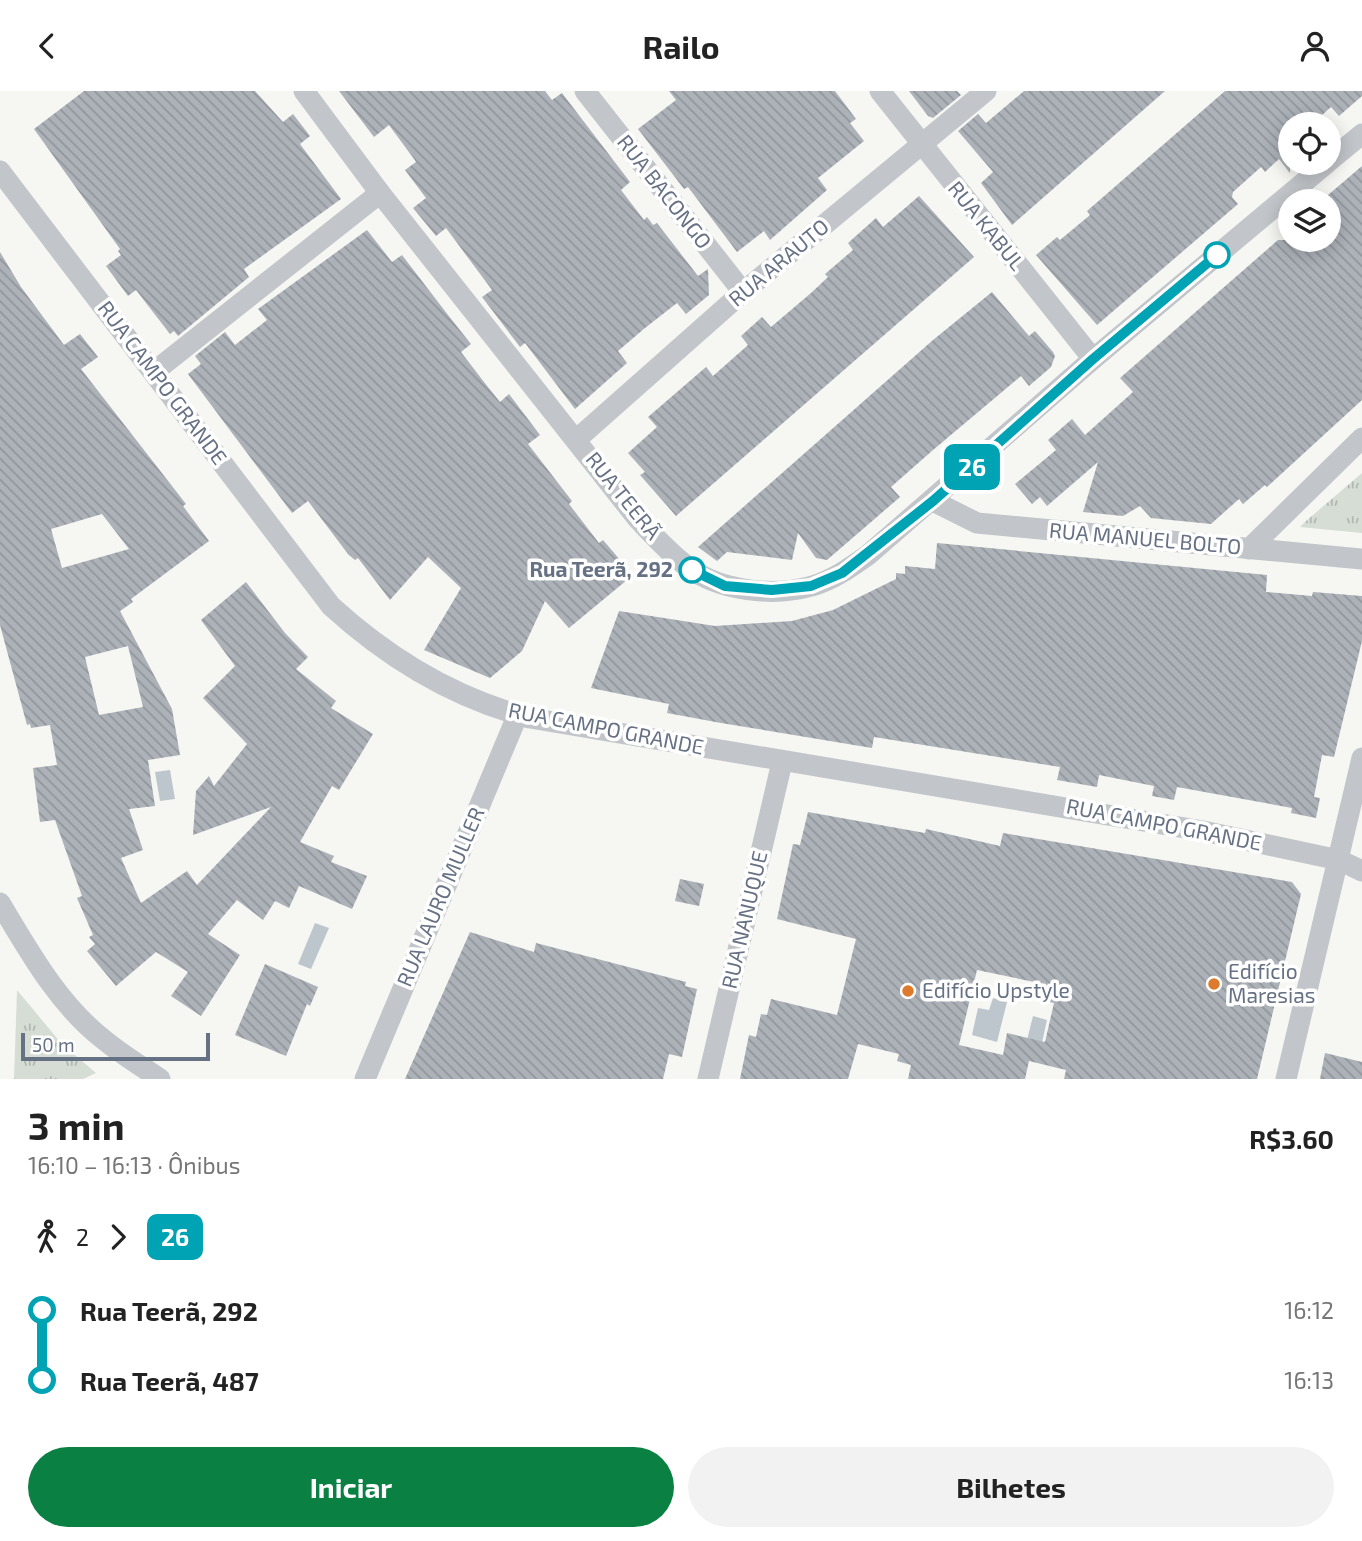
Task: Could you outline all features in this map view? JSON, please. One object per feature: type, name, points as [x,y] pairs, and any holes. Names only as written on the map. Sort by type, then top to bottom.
[{"type":"street","name":"RUA TEERÃ","points":[[304,91],[380,193],[665,548],[689,568],[725,586],[772,590],[811,586],[842,573],[860,561],[933,501],[1093,359],[1312,175]]},
{"type":"street","name":"RUA BACONGO","points":[[585,91],[743,292]]},
{"type":"street","name":"RUA KABUL","points":[[880,91],[1093,359]]},
{"type":"street","name":"RUA ARAUTO","points":[[577,439],[743,292],[986,91]]},
{"type":"street","name":"RUA TEERÃ","points":[[1341,151],[1362,134]]},
{"type":"street","name":"RUA CAMPO GRANDE","points":[[0,171],[155,371],[331,606],[369,640],[455,692],[518,714],[782,762],[1094,811],[1339,860],[1362,871]]},
{"type":"street","points":[[155,371],[380,193]]},
{"type":"street","points":[[1249,549],[1362,437]]},
{"type":"street","name":"RUA MANUEL BOLTO","points":[[933,501],[977,523],[1362,559]]},
{"type":"street","name":"RUA LAURO MULLER","points":[[365,1079],[518,714]]},
{"type":"street","points":[[1286,1079],[1362,758]]},
{"type":"street","name":"RUA NANUQUE","points":[[708,1079],[782,762]]},
{"type":"street","points":[[0,903],[34,960],[66,1003],[102,1039],[160,1079]]},
{"type":"green space","points":[[1362,473],[1362,533],[1300,527],[1306,521]]},
{"type":"green space","points":[[17,990],[61,1043],[96,1073],[83,1079],[14,1079]]},
{"type":"shaded area","points":[[170,770],[175,799],[160,801],[155,772]]},
{"type":"shaded area","points":[[315,923],[329,928],[311,969],[298,964]]},
{"type":"shaded area","points":[[993,998],[1007,1002],[997,1042],[972,1035],[978,1008],[989,1010]]},
{"type":"shaded area","points":[[1033,1016],[1047,1020],[1039,1056],[1024,1052]]},
{"type":"building","points":[[84,91],[255,91],[283,122],[293,114],[310,136],[300,144],[341,199],[244,269],[249,277],[178,336],[174,331],[170,334],[136,290],[128,296],[106,266],[121,255],[118,251],[120,249],[34,129]]},
{"type":"building","points":[[339,91],[545,91],[552,100],[562,93],[630,182],[621,190],[644,220],[647,217],[653,225],[657,223],[698,276],[708,269],[709,295],[686,314],[677,303],[645,328],[618,351],[627,363],[575,409],[525,343],[520,347],[482,297],[492,290],[446,228],[436,236],[413,208],[426,198],[405,170],[416,162],[389,125],[374,137]]},
{"type":"building","points":[[669,91],[835,91],[856,119],[850,123],[864,141],[818,178],[827,190],[770,240],[764,231],[737,252],[688,187],[684,189],[638,129],[676,100]]},
{"type":"building","points":[[909,91],[957,91],[961,95],[933,118],[928,116]]},
{"type":"building","points":[[1024,91],[1165,91],[1012,225],[981,183],[993,172],[958,131],[978,114],[986,123]]},
{"type":"building","points":[[1225,91],[1362,91],[1362,96],[1341,114],[1331,107],[1325,112],[1278,112],[1278,160],[1265,172],[1261,167],[1233,192],[1232,197],[1238,204],[1097,325],[1036,255],[1057,237],[1060,240],[1090,215],[1087,211]]},
{"type":"building","points":[[1362,166],[1362,400],[1267,487],[1265,485],[1243,504],[1239,499],[1211,524],[1151,518],[1140,506],[1123,516],[1083,512],[1098,462],[1047,506],[1040,497],[1032,504],[1015,484],[1056,450],[1048,440],[1072,419],[1085,435],[1133,392],[1120,378],[1278,240],[1278,252],[1341,252],[1341,189],[1335,189]]},
{"type":"building","points":[[919,196],[974,257],[676,516],[640,475],[645,472],[628,453],[657,427],[648,417],[706,367],[713,376],[748,345],[741,336],[762,317],[771,327],[811,293],[828,277],[825,274],[853,250],[848,243],[876,218],[883,227]]},
{"type":"building","points":[[367,230],[392,262],[402,255],[471,344],[461,352],[500,402],[509,394],[540,435],[528,444],[572,501],[569,504],[599,543],[603,540],[633,575],[569,628],[545,601],[522,651],[490,678],[424,650],[461,588],[428,557],[390,600],[358,558],[355,560],[348,554],[308,501],[292,513],[188,374],[201,364],[195,356],[225,332],[235,345],[267,320],[258,309]]},
{"type":"building","points":[[0,252],[21,287],[64,345],[80,334],[98,357],[81,369],[186,504],[183,506],[209,541],[131,599],[133,602],[120,611],[172,709],[180,755],[148,760],[155,806],[129,809],[143,850],[121,858],[141,903],[187,871],[197,885],[271,807],[193,835],[196,791],[209,776],[214,786],[247,744],[203,698],[235,666],[201,620],[246,582],[285,633],[308,657],[296,669],[336,701],[331,708],[373,734],[339,790],[332,786],[300,842],[334,856],[331,862],[367,876],[352,909],[299,886],[289,908],[275,901],[263,920],[237,900],[208,934],[240,955],[201,1016],[171,996],[188,972],[156,952],[116,986],[87,951],[95,944],[89,937],[93,935],[77,898],[82,896],[55,820],[40,822],[33,768],[57,765],[50,725],[31,728],[30,724],[27,725],[0,625]],"holes":[[[102,514],[129,549],[62,568],[51,529]],[[128,646],[143,707],[99,715],[85,657]]]},
{"type":"building","points":[[992,292],[1029,336],[1035,331],[1053,352],[1055,356],[1051,367],[1029,386],[1021,376],[933,450],[891,487],[900,497],[827,560],[816,558],[798,533],[792,560],[727,552],[717,561],[698,547],[933,340]]},
{"type":"building","points":[[937,543],[1267,575],[1266,592],[1362,596],[1362,641],[1334,757],[1322,755],[1314,797],[1320,798],[1316,818],[1291,813],[1292,808],[1177,787],[1174,800],[1152,796],[1154,786],[1099,775],[1097,787],[1057,780],[1060,767],[874,737],[872,748],[721,723],[667,713],[669,704],[591,688],[619,611],[715,626],[792,621],[833,610],[896,579],[896,573],[905,574],[905,566],[935,569]]},
{"type":"building","points":[[808,812],[925,833],[926,829],[1000,846],[1003,833],[1292,882],[1301,894],[1257,1079],[1064,1079],[1066,1070],[1029,1061],[1025,1079],[908,1079],[911,1065],[897,1061],[899,1054],[858,1044],[848,1079],[740,1079],[749,1035],[756,1037],[761,1014],[767,1015],[771,999],[837,1015],[856,939],[777,919],[793,844],[800,845]],"holes":[[[977,970],[1039,983],[1036,999],[1054,1003],[1045,1042],[1007,1033],[1003,1055],[959,1045]]]},
{"type":"building","points":[[680,879],[704,884],[699,906],[675,901]]},
{"type":"building","points":[[470,932],[534,952],[536,943],[686,982],[685,986],[697,989],[682,1057],[669,1054],[663,1079],[405,1079]]},
{"type":"building","points":[[265,964],[318,987],[310,1006],[307,1004],[286,1056],[235,1035]]},
{"type":"building","points":[[1325,1053],[1362,1062],[1362,1079],[1320,1079]]},
{"type":"bus line","name":"26","points":[[692,570],[725,586],[772,590],[811,586],[842,573],[933,501],[1093,359],[1217,255]]},
{"type":"place","name":"Rua Teerã, 292","points":[[692,570]]},
{"type":"place","name":"Edifício Maresias","points":[[1214,984]]},
{"type":"place","name":"Edifício Upstyle","points":[[908,991]]}]
